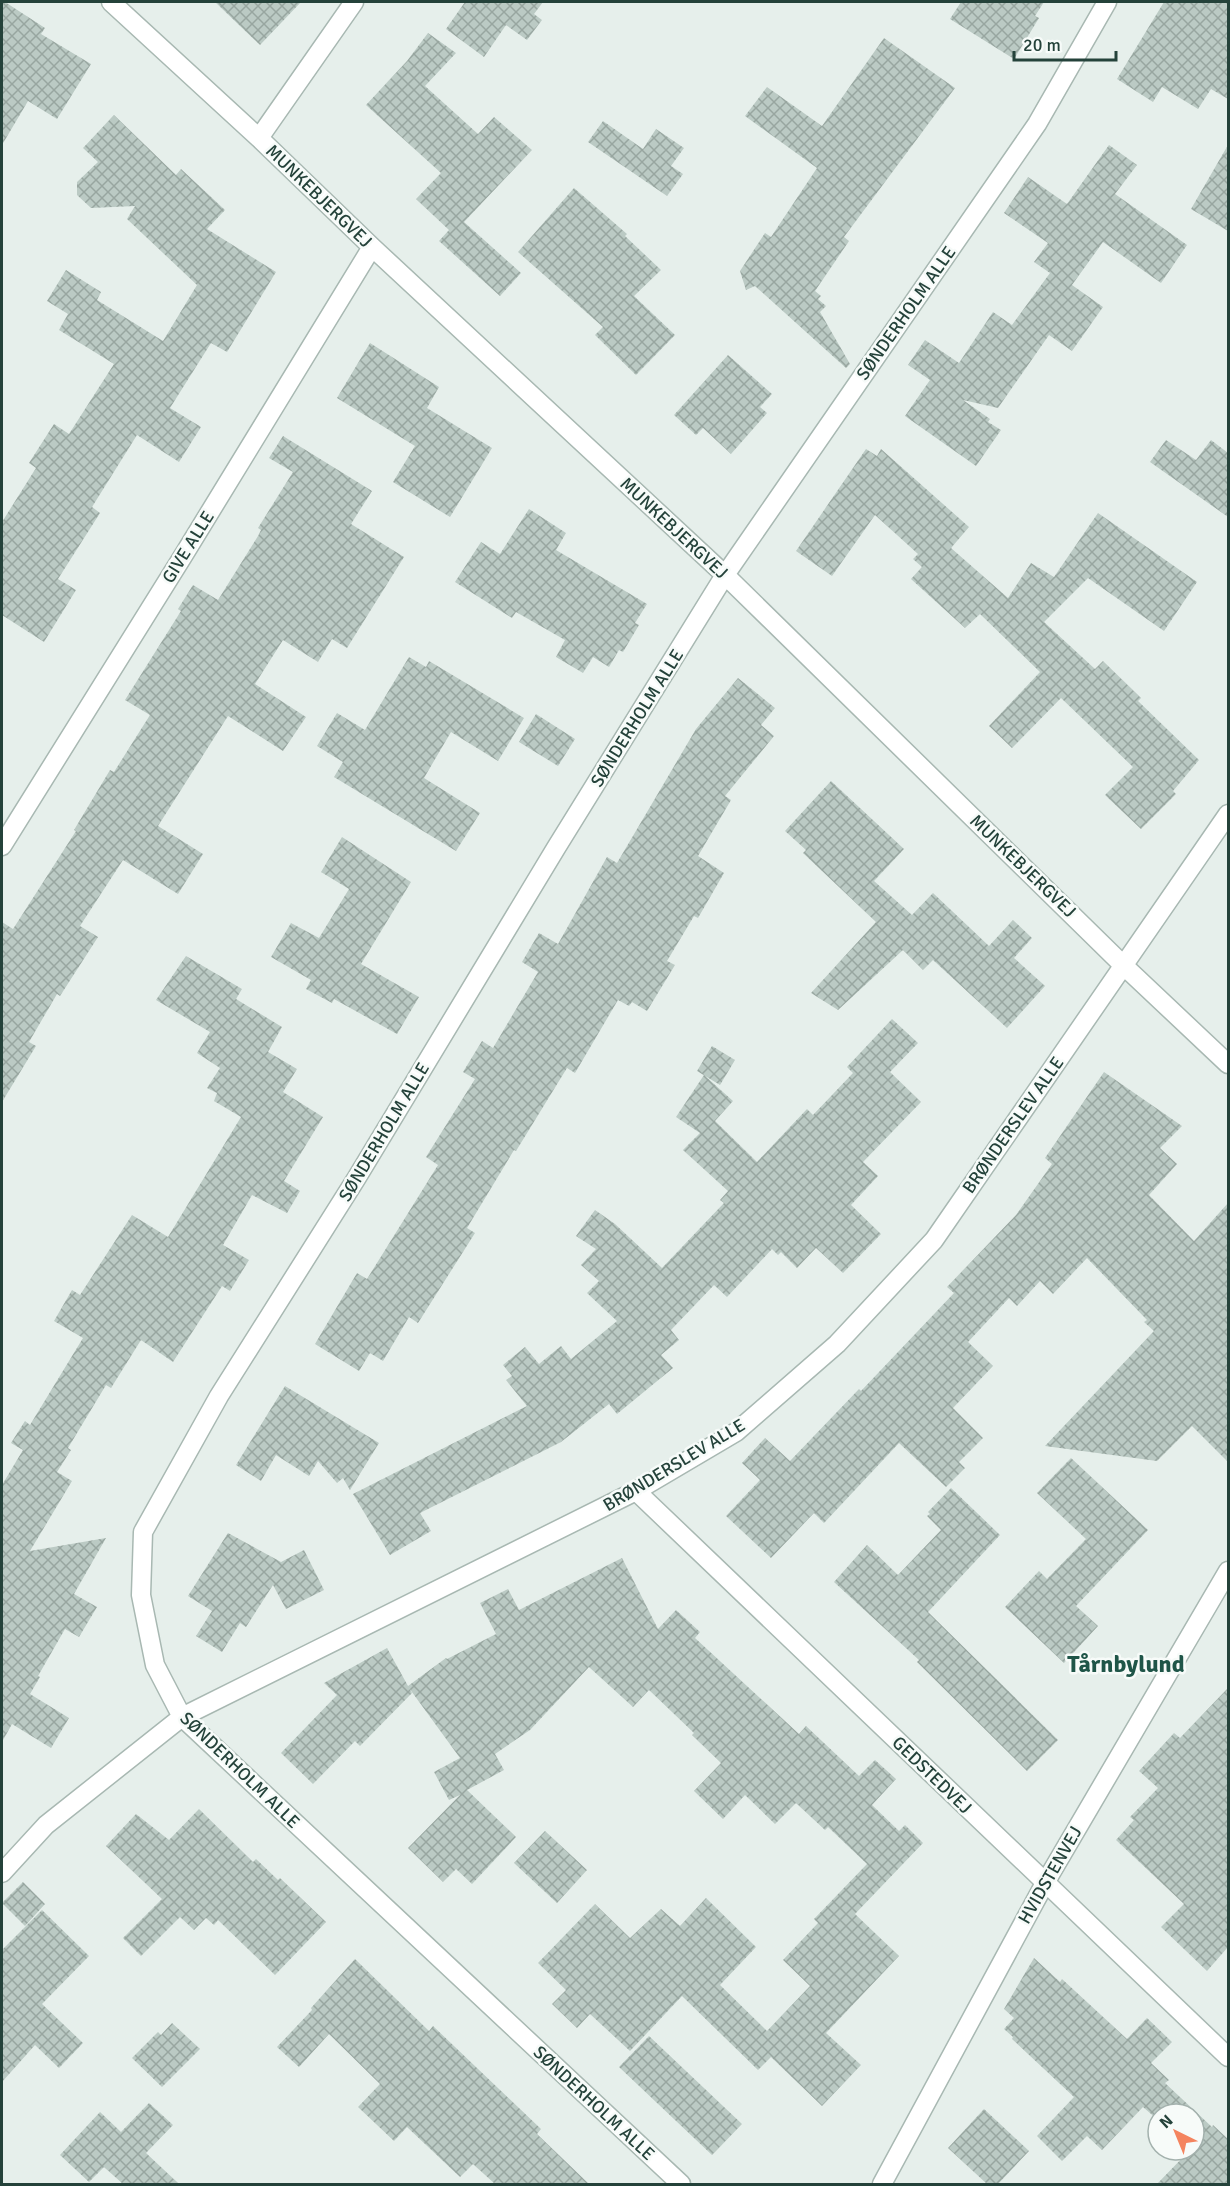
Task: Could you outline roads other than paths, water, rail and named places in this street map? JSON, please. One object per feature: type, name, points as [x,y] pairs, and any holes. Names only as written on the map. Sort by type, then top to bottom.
[{"type":"street","name":"MUNKEBJERGVEJ","points":[[111,2],[725,575],[1228,1064]]},
{"type":"street","points":[[259,138],[354,2]]},
{"type":"street","name":"SØNDERHOLM ALLE","points":[[681,2184],[182,1717],[155,1665],[141,1595],[143,1532],[219,1396],[356,1179],[556,848],[725,575],[1037,124],[1107,2]]},
{"type":"street","name":"GIVE ALLE","points":[[2,846],[372,247]]},
{"type":"street","name":"BRØNDERSLEV ALLE","points":[[2,1873],[46,1824],[182,1717],[636,1491],[736,1432],[837,1344],[934,1240],[1228,814]]},
{"type":"street","name":"GEDSTEDVEJ","points":[[636,1491],[1228,2057]]},
{"type":"street","name":"HVIDSTENVEJ","points":[[888,2181],[1044,1883],[1228,1570]]},
{"type":"district","name":"Tårnbylund","points":[[1126,1664]]}]
